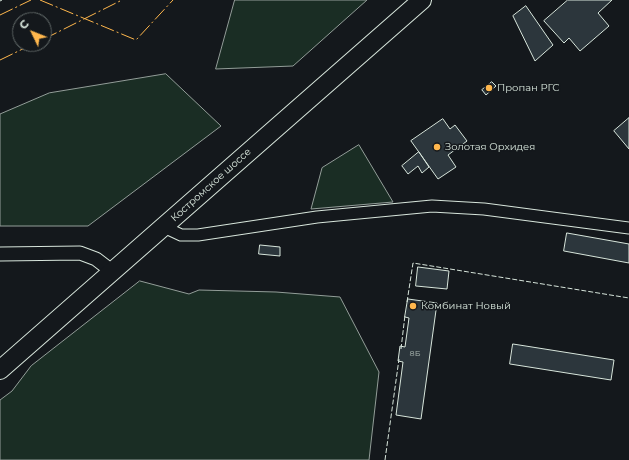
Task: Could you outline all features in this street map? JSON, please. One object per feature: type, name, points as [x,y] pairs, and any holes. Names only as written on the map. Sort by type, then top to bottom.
[{"type":"highway","name":"Костромское шоссе","points":[[0,370],[422,0]]},
{"type":"street","points":[[164,226],[181,235],[198,235],[324,216],[432,206],[484,209],[629,228]]},
{"type":"street","points":[[0,254],[80,252],[96,259],[113,272]]},
{"type":"green space","points":[[235,0],[367,0],[293,66],[216,69]]},
{"type":"green space","points":[[166,74],[221,126],[88,226],[0,226],[0,114],[49,93]]},
{"type":"green space","points":[[359,145],[393,202],[311,209],[322,168]]},
{"type":"green space","points":[[140,281],[189,294],[199,290],[276,292],[340,297],[379,372],[369,460],[0,460],[0,400],[12,391],[31,366]]},
{"type":"building","points":[[568,0],[612,0],[598,13],[609,26],[580,51],[569,38],[564,43],[544,21]]},
{"type":"building","points":[[526,6],[553,45],[535,61],[513,16]]},
{"type":"building","name":"Пропан РГС","points":[[492,82],[496,86],[486,95],[482,90]]},
{"type":"building","points":[[629,118],[629,149],[614,131]]},
{"type":"building","name":"Золотая Орхидея","points":[[443,119],[450,129],[455,125],[467,141],[448,155],[456,167],[438,179],[411,141]]},
{"type":"building","points":[[419,152],[429,167],[422,173],[418,166],[408,174],[402,166]]},
{"type":"building","points":[[567,233],[629,244],[629,263],[564,251]]},
{"type":"building","points":[[260,245],[280,247],[280,256],[259,254]]},
{"type":"building","points":[[418,267],[449,271],[447,289],[416,286]]},
{"type":"building","points":[[408,299],[437,303],[421,419],[396,415],[403,362],[398,361],[400,346],[405,347],[409,318],[405,317]]},
{"type":"building","points":[[513,344],[614,360],[611,380],[510,364]]},
{"type":"fence","points":[[407,302],[413,263],[629,298]]},
{"type":"fence","points":[[401,349],[405,315]]},
{"type":"fence","points":[[385,460],[399,359]]},
{"type":"power","points":[[0,15],[31,0]]},
{"type":"power","points":[[40,0],[136,40],[173,0]]},
{"type":"power","points":[[52,35],[122,0]]},
{"type":"power","points":[[0,60],[16,52]]},
{"type":"place","name":"Пропан РГС","points":[[489,88]]},
{"type":"place","name":"Золотая Орхидея","points":[[437,147]]},
{"type":"place","name":"Комбинат Новый","points":[[413,306]]}]
